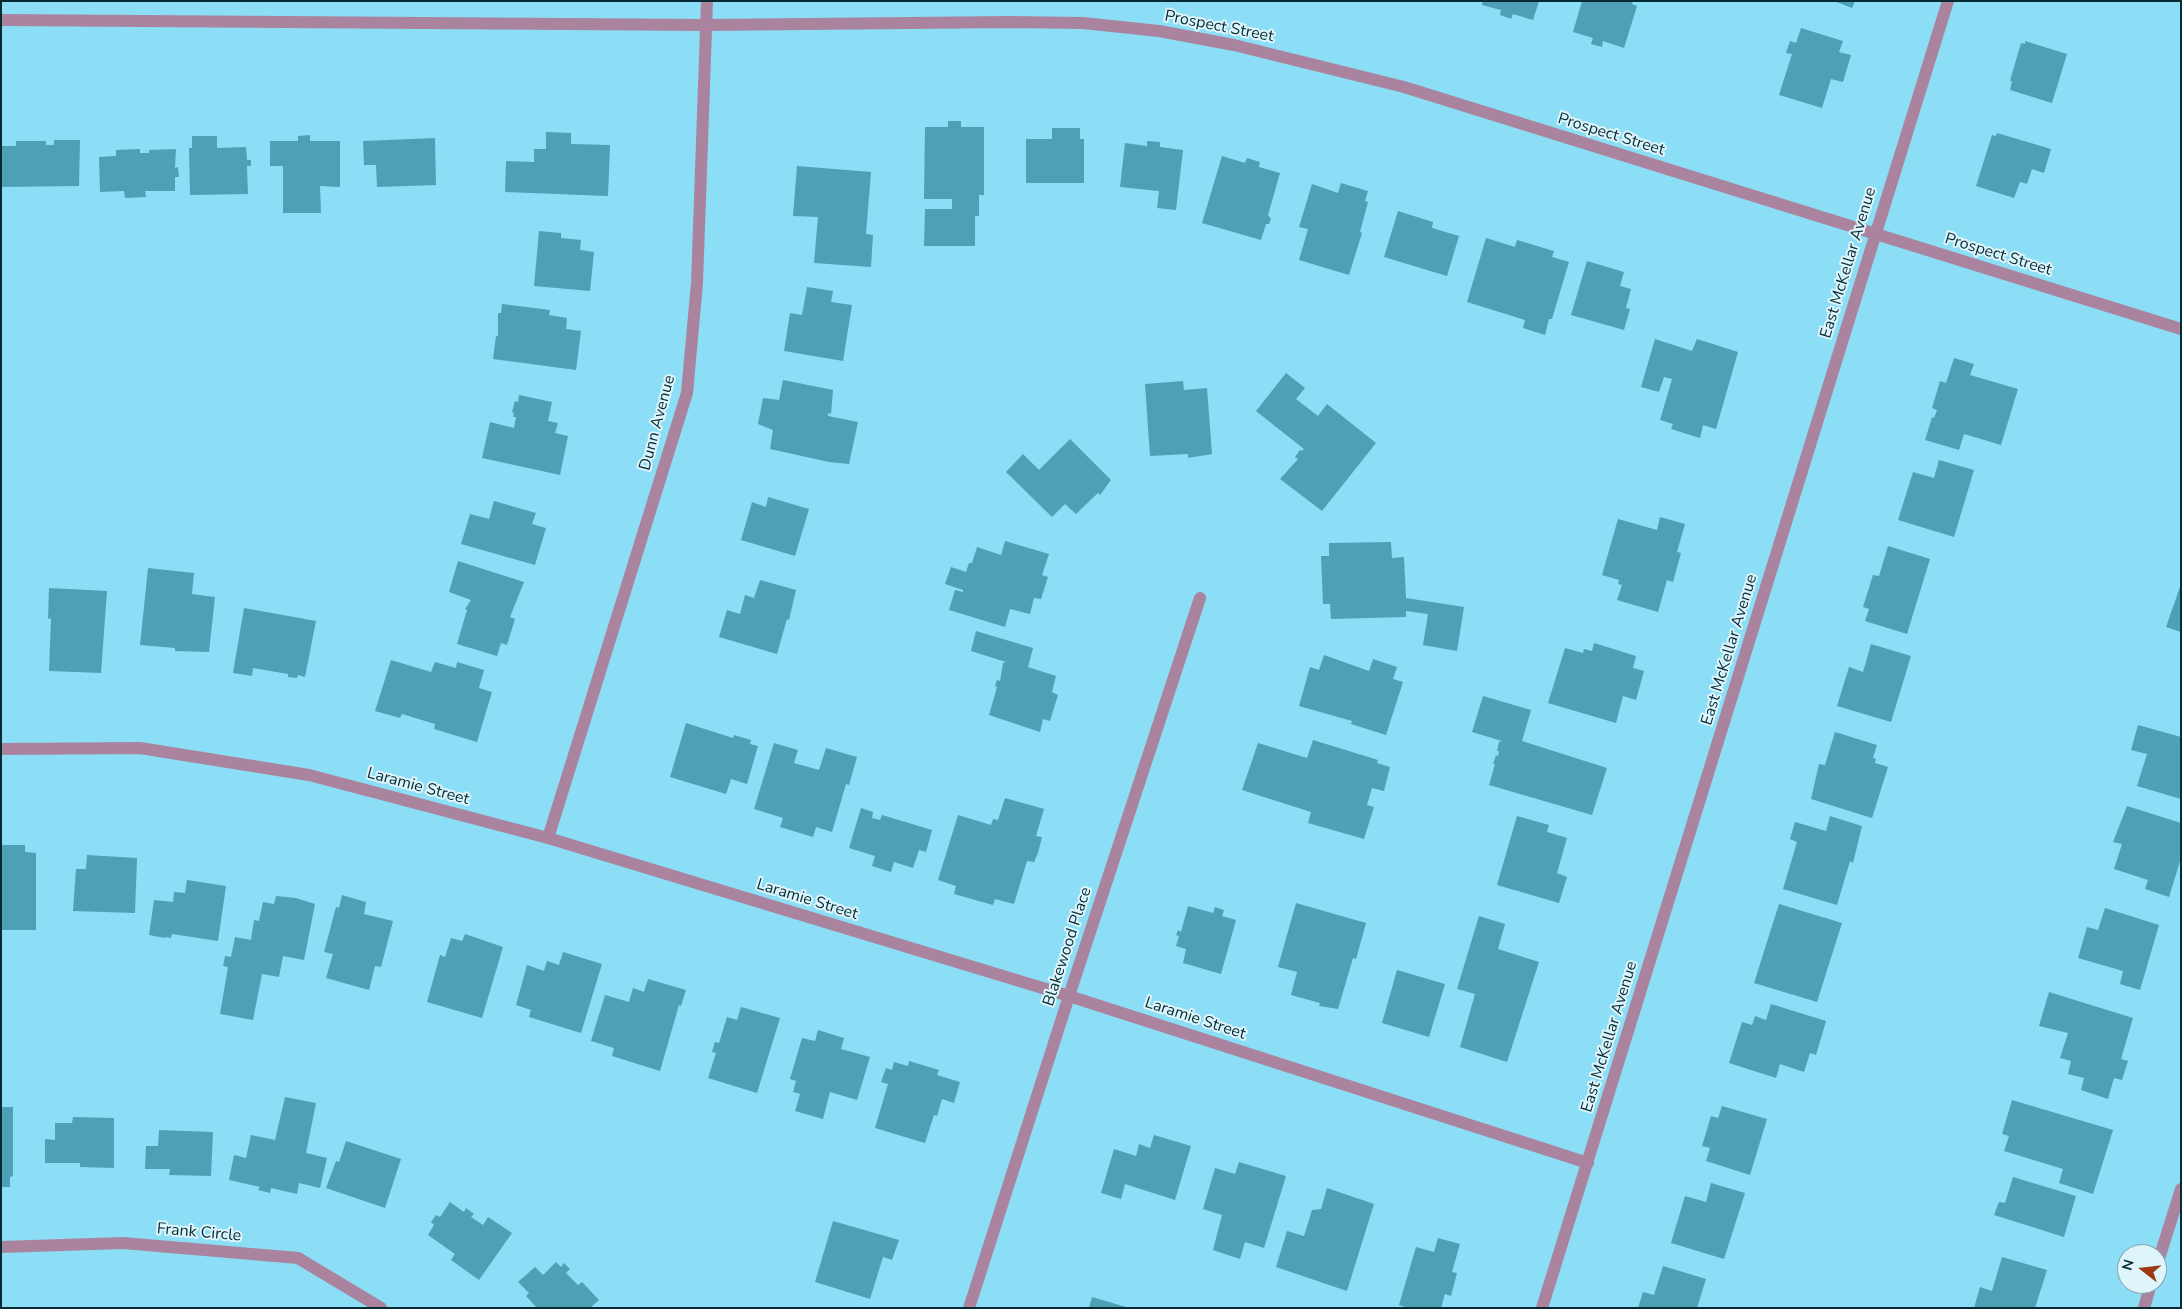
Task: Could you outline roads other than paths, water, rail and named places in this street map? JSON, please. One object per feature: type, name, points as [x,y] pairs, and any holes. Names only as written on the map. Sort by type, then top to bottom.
[{"type":"street","name":"Dunn Avenue","points":[[548,838],[687,393],[697,282],[707,1]]},
{"type":"street","name":"East McKellar Avenue","points":[[1542,1308],[1948,1]]},
{"type":"street","name":"Prospect Street","points":[[1,20],[706,25],[1084,23],[1168,33],[1234,45],[1404,87],[2181,329]]},
{"type":"street","name":"Blakewood Place","points":[[970,1308],[1069,996],[1200,598]]},
{"type":"street","name":"Laramie Street","points":[[1,750],[140,748],[309,775],[548,838],[1069,996],[1588,1163]]},
{"type":"street","points":[[2164,1244],[2181,1189]]},
{"type":"street","name":"Frank Circle","points":[[1,1247],[123,1243],[298,1258],[380,1308]]},
{"type":"street","points":[[2144,1308],[2148,1294]]}]
